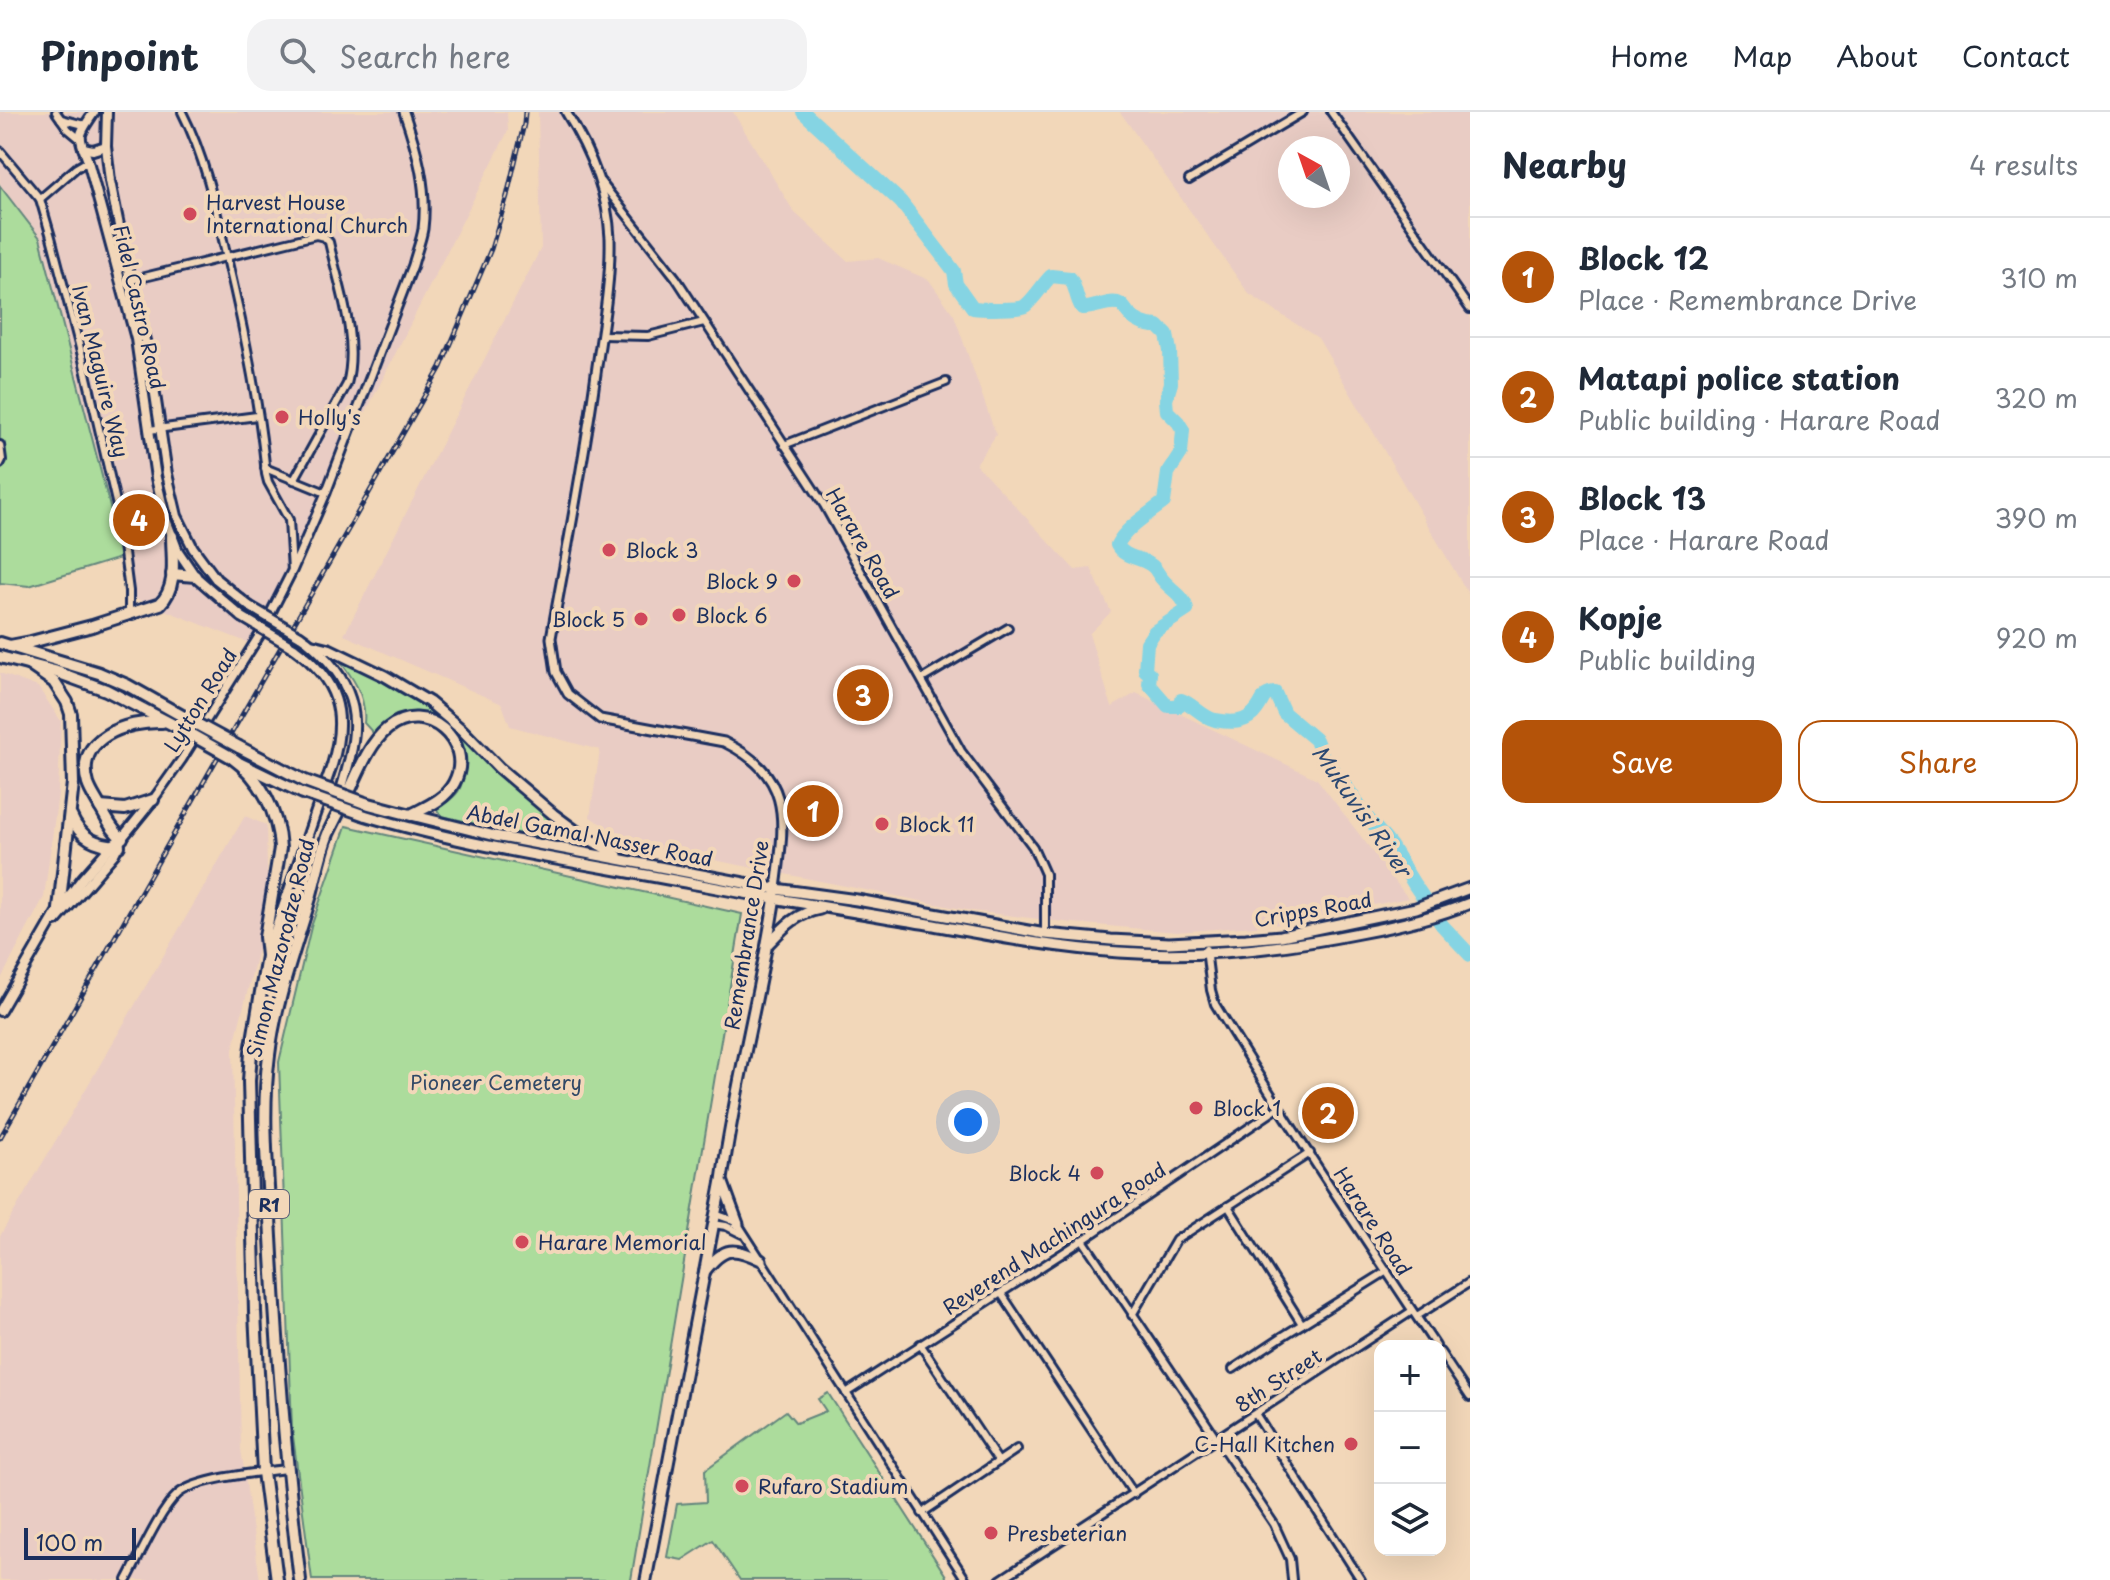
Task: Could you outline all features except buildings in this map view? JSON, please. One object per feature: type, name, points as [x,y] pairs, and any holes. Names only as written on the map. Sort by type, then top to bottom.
[{"type":"highway","points":[[5,644],[31,642],[160,604],[170,591],[172,536]]},
{"type":"highway","points":[[172,574],[195,576]]},
{"type":"highway","name":"Abdel Gamal Nasser Road","points":[[5,644],[99,673],[127,685],[304,787],[411,815]]},
{"type":"highway","name":"Abdel Gamal Nasser Road","points":[[0,657],[106,690],[234,759]]},
{"type":"highway","points":[[28,664],[54,682],[71,714],[73,783],[59,909]]},
{"type":"highway","points":[[328,835],[378,739],[397,722],[424,719],[444,728],[449,734],[458,758],[457,772],[447,793],[411,815]]},
{"type":"highway","points":[[70,814],[85,837],[98,843],[118,843],[89,787],[87,760],[95,745],[124,726],[168,722]]},
{"type":"highway","points":[[234,759],[262,790],[278,824],[280,848],[265,937],[267,956]]},
{"type":"highway","points":[[100,807],[125,809],[153,800]]},
{"type":"highway","name":"Simon Mazorodze Road","points":[[300,1580],[286,1469],[274,1296],[266,1079],[280,1005],[328,835]]},
{"type":"highway","name":"Simon Mazorodze Road","points":[[267,956],[249,1081],[263,1472],[277,1580]]},
{"type":"main road","name":"Fidel Castro Road","points":[[107,112],[106,146],[125,281],[160,500],[172,536],[195,576],[242,617],[294,648]]},
{"type":"main road","points":[[106,146],[93,150],[81,144],[89,119],[107,126]]},
{"type":"main road","name":"Fidel Castro Road","points":[[81,144],[148,349],[172,498],[183,530],[216,579],[249,606],[300,636]]},
{"type":"main road","name":"Simon Mazorodze Road","points":[[300,636],[313,645],[343,680],[351,697],[355,721],[349,760],[328,835]]},
{"type":"main road","points":[[313,645],[329,649],[385,676],[429,702],[553,814],[623,859]]},
{"type":"main road","name":"Simon Mazorodze Road","points":[[267,956],[339,736],[340,713],[331,687],[310,660],[294,648]]},
{"type":"main road","name":"Abdel Gamal Nasser Road","points":[[234,759],[364,815],[491,846],[775,894],[857,900],[1044,939],[1207,942]]},
{"type":"main road","name":"Lytton Road","points":[[0,1011],[59,909],[153,800]]},
{"type":"main road","name":"Abdel Gamal Nasser Road","points":[[411,815],[495,836],[623,859],[827,908],[1143,954],[1206,953]]},
{"type":"main road","name":"Lytton Road","points":[[49,928],[114,854],[118,843]]},
{"type":"main road","name":"Cripps Road","points":[[1207,942],[1295,934],[1416,908],[1470,888]]},
{"type":"main road","name":"Remembrance Drive","points":[[646,1580],[775,894]]},
{"type":"main road","name":"Cripps Road","points":[[1206,953],[1308,943],[1377,930],[1470,903]]},
{"type":"main road","points":[[768,944],[786,925],[805,912],[827,908]]},
{"type":"main road","points":[[722,1180],[738,1224]]},
{"type":"main road","points":[[703,1274],[714,1259],[729,1251],[744,1251],[761,1260]]},
{"type":"street","points":[[56,112],[81,144]]},
{"type":"street","points":[[182,112],[217,211],[249,352],[268,482],[289,520],[292,571]]},
{"type":"street","name":"Lytton Road","points":[[153,800],[259,636],[292,571],[326,493],[413,265],[422,232],[424,184],[404,112]]},
{"type":"street","name":"Remembrance Drive","points":[[566,112],[598,179],[610,237],[608,290],[592,408],[551,638],[556,672],[568,694],[600,719],[724,742],[759,764],[776,789],[782,811],[775,894]]},
{"type":"street","points":[[1189,180],[1303,112]]},
{"type":"street","points":[[1331,112],[1470,309]]},
{"type":"street","points":[[61,119],[89,119]]},
{"type":"street","name":"Ivan Maguire Way","points":[[0,151],[40,199],[83,360],[119,515],[129,614]]},
{"type":"street","points":[[40,199],[88,161]]},
{"type":"street","name":"Harare Road","points":[[598,179],[676,278],[832,518],[961,751],[1033,847],[1045,874],[1044,939]]},
{"type":"street","points":[[125,281],[316,235],[329,242],[345,313],[350,371],[347,384],[294,480]]},
{"type":"street","points":[[602,335],[648,336],[704,322]]},
{"type":"street","points":[[784,445],[946,382]]},
{"type":"street","points":[[149,430],[257,416]]},
{"type":"street","points":[[0,445],[0,464]]},
{"type":"street","points":[[265,468],[326,493]]},
{"type":"street","points":[[922,679],[1008,628]]},
{"type":"street","name":"Harare Road","points":[[1207,942],[1215,1004],[1278,1108],[1432,1340]]},
{"type":"street","name":"Reverend Machingura Road","points":[[846,1393],[1083,1240],[1278,1108]]},
{"type":"street","points":[[1132,1315],[1176,1240],[1310,1153]]},
{"type":"street","points":[[1228,1206],[1302,1324]]},
{"type":"street","points":[[714,1219],[729,1219],[738,1224],[966,1580]]},
{"type":"street","points":[[714,1219],[745,1236]]},
{"type":"street","points":[[1083,1240],[1274,1524],[1290,1559],[1292,1580]]},
{"type":"street","points":[[1233,1369],[1387,1271]]},
{"type":"street","name":"8th Street","points":[[1000,1580],[1217,1439],[1470,1282]]},
{"type":"street","points":[[1001,1293],[1134,1494]]},
{"type":"street","points":[[920,1344],[998,1461]]},
{"type":"street","points":[[1446,1361],[1470,1397]]},
{"type":"street","points":[[1256,1415],[1361,1580]]},
{"type":"street","points":[[922,1513],[1017,1449]]},
{"type":"street","points":[[127,1580],[165,1511],[180,1492],[198,1484],[286,1469]]},
{"type":"shaded area","points":[[0,112],[507,112],[508,131],[249,643],[131,597],[40,238],[0,186]]},
{"type":"shaded area","points":[[538,112],[733,112],[794,212],[848,261],[878,258],[929,280],[954,315],[996,435],[976,464],[1075,570],[1091,568],[1111,612],[1089,634],[1112,707],[1136,693],[1317,779],[1408,898],[1282,924],[1177,932],[972,911],[633,844],[590,817],[600,750],[510,726],[502,704],[344,635],[541,248]]},
{"type":"shaded area","points":[[1120,112],[1470,112],[1470,597],[1318,338],[1249,294]]},
{"type":"shaded area","points":[[0,673],[38,687],[61,721],[58,794],[44,897],[0,981]]},
{"type":"shaded area","points":[[245,816],[266,825],[268,909],[233,1049],[241,1449],[260,1580],[0,1580],[0,1236]]},
{"type":"green space","points":[[0,186],[40,238],[123,557],[29,586],[0,583]]},
{"type":"green space","points":[[336,656],[428,706],[563,828],[550,838],[442,816],[436,809],[457,792],[463,777],[462,748],[455,736],[435,718],[422,714],[408,714],[394,719],[374,734],[364,723],[363,704],[357,687]]},
{"type":"green space","name":"Pioneer Cemetery","points":[[346,826],[742,914],[631,1580],[312,1580],[292,1429],[279,1062],[311,927]]},
{"type":"green space","name":"Rufaro Stadium","points":[[828,1393],[946,1576],[945,1580],[740,1580],[713,1540],[682,1560],[667,1557],[677,1504],[706,1502],[705,1470],[786,1411],[796,1423],[826,1411],[818,1399]]},
{"type":"waterway","name":"Mukuvisi River","points":[[803,112],[901,202],[954,271],[956,284],[973,308],[1022,307],[1051,276],[1070,278],[1082,308],[1116,303],[1123,306],[1135,320],[1158,326],[1167,335],[1171,383],[1166,400],[1167,411],[1183,430],[1181,453],[1168,473],[1164,502],[1132,527],[1117,545],[1124,553],[1153,567],[1180,597],[1187,610],[1155,631],[1147,643],[1145,670],[1150,674],[1149,684],[1168,706],[1178,706],[1181,700],[1210,718],[1227,722],[1253,714],[1265,696],[1275,693],[1284,713],[1316,740],[1322,755],[1391,846],[1442,925],[1470,955]]},
{"type":"railway","points":[[0,1138],[441,367],[491,249],[507,196],[525,112]]},
{"type":"place","name":"Harvest House International Church","points":[[190,214]]},
{"type":"place","name":"Holly's","points":[[282,417]]},
{"type":"place","name":"Kopje","points":[[139,520]]},
{"type":"place","name":"Block 3","points":[[609,550]]},
{"type":"place","name":"Block 9","points":[[794,581]]},
{"type":"place","name":"Block 6","points":[[679,615]]},
{"type":"place","name":"Block 5","points":[[641,619]]},
{"type":"place","name":"Block 13","points":[[863,695]]},
{"type":"place","name":"Block 12","points":[[813,811]]},
{"type":"place","name":"Block 11","points":[[882,824]]},
{"type":"place","name":"Block 1","points":[[1196,1108]]},
{"type":"place","name":"Matapi police station","points":[[1328,1113]]},
{"type":"place","name":"Block 4","points":[[1097,1173]]},
{"type":"place","name":"Harare Memorial","points":[[522,1242]]},
{"type":"place","name":"C-Hall Kitchen","points":[[1351,1444]]},
{"type":"place","name":"Rufaro Stadium","points":[[742,1486]]},
{"type":"place","name":"Presbeterian","points":[[991,1533]]}]
